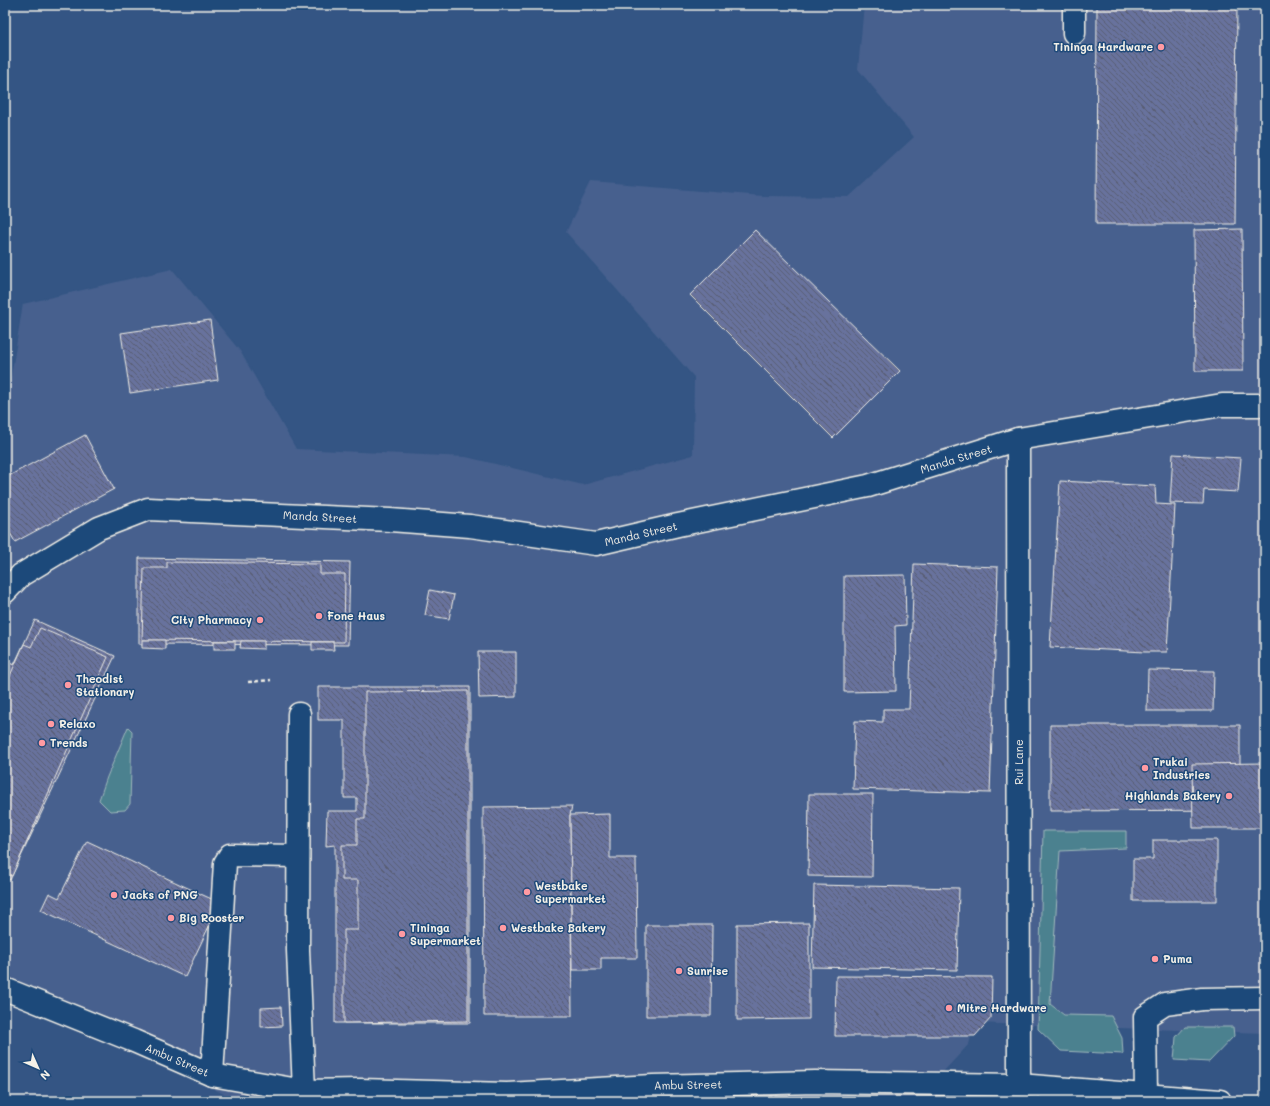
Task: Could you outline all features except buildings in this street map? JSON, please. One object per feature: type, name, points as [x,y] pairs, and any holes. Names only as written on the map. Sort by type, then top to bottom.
[{"type":"street","points":[[1074,5],[1074,33]]},
{"type":"street","name":"Manda Street","points":[[5,592],[20,575],[99,528],[148,509],[463,525],[596,544],[678,525],[868,486],[1018,439],[1222,405],[1265,405]]},
{"type":"street","name":"Rui Lane","points":[[1018,439],[1019,1085]]},
{"type":"street","points":[[299,714],[298,950],[304,1091]]},
{"type":"street","points":[[212,1075],[225,863],[230,855],[298,856]]},
{"type":"street","name":"Ambu Street","points":[[5,989],[134,1041],[212,1075],[304,1091],[360,1090],[507,1094],[653,1086],[816,1082],[1019,1085],[1220,1101]]},
{"type":"street","points":[[1146,1096],[1145,1017],[1165,1004],[1202,999],[1265,998]]},
{"type":"path","points":[[248,682],[271,680]]},
{"type":"shaded area","points":[[864,5],[1265,5],[1265,1033],[975,1023],[969,1044],[928,1088],[424,1101],[265,1101],[224,1094],[5,988],[5,413],[23,304],[172,269],[240,351],[296,449],[466,457],[583,485],[693,455],[694,377],[566,232],[591,182],[762,196],[849,197],[914,137],[858,69]]},
{"type":"green space","points":[[128,727],[132,731],[130,804],[125,810],[110,811],[99,800]]},
{"type":"green space","points":[[1043,831],[1126,831],[1126,848],[1060,851],[1050,1004],[1064,1015],[1111,1016],[1122,1038],[1123,1054],[1061,1051],[1038,1029]]},
{"type":"green space","points":[[1185,1027],[1233,1027],[1234,1036],[1209,1062],[1174,1060],[1176,1037]]},
{"type":"place","name":"Tininga Hardware","points":[[1161,47]]},
{"type":"place","name":"Fone Haus","points":[[319,616]]},
{"type":"place","name":"City Pharmacy","points":[[260,620]]},
{"type":"place","name":"Theodist Stationary","points":[[68,685]]},
{"type":"place","name":"Relaxo","points":[[51,724]]},
{"type":"place","name":"Trends","points":[[42,743]]},
{"type":"place","name":"Trukai Industries","points":[[1145,768]]},
{"type":"place","name":"Highlands Bakery","points":[[1229,796]]},
{"type":"place","name":"Westbake Supermarket","points":[[527,892]]},
{"type":"place","name":"Jacks of PNG","points":[[114,895]]},
{"type":"place","name":"Big Rooster","points":[[171,918]]},
{"type":"place","name":"Westbake Bakery","points":[[503,928]]},
{"type":"place","name":"Tininga Supermarket","points":[[402,934]]},
{"type":"place","name":"Puma","points":[[1155,959]]},
{"type":"place","name":"Sunrise","points":[[679,971]]},
{"type":"place","name":"Mitre Hardware","points":[[949,1008]]}]
